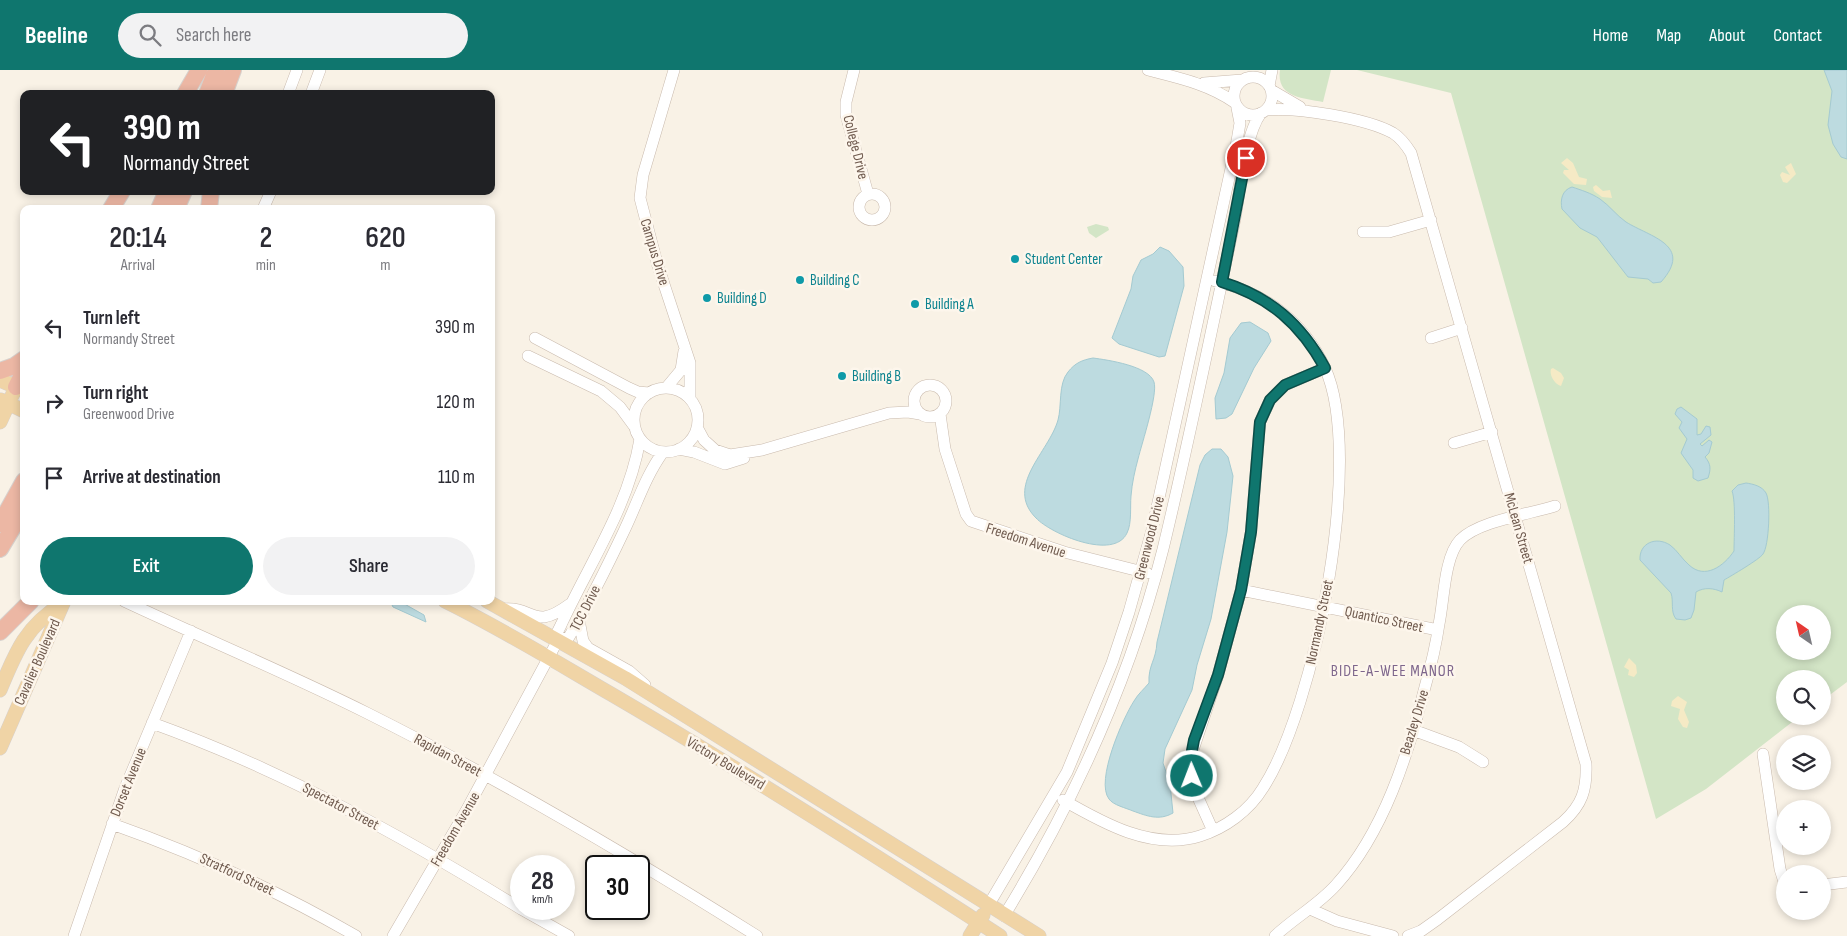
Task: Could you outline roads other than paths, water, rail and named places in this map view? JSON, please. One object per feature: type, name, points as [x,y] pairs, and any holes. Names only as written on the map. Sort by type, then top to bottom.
[{"type":"highway","points":[[187,90],[199,70]]},
{"type":"highway","points":[[208,90],[216,70]]},
{"type":"highway","points":[[226,90],[233,70]]},
{"type":"highway","points":[[237,90],[242,70]]},
{"type":"highway","points":[[0,371],[20,362]]},
{"type":"highway","points":[[0,524],[20,489]]},
{"type":"highway","points":[[0,549],[20,516]]},
{"type":"highway","points":[[0,632],[27,605]]},
{"type":"main road","points":[[0,380],[20,389],[4,402],[0,422]]},
{"type":"main road","points":[[4,402],[20,409]]},
{"type":"main road","name":"Cavalier Boulevard","points":[[0,690],[26,635],[48,612],[60,605]]},
{"type":"main road","name":"Cavalier Boulevard","points":[[0,748],[64,605]]},
{"type":"main road","name":"Victory Boulevard","points":[[452,605],[549,657],[752,778],[996,935]]},
{"type":"main road","name":"Victory Boulevard","points":[[494,605],[663,701],[988,906],[1039,936]]},
{"type":"main road","name":"Greenwood Drive","points":[[970,936],[988,906]]},
{"type":"main road","name":"Greenwood Drive","points":[[996,935],[1004,916]]},
{"type":"street","points":[[290,90],[297,70]]},
{"type":"street","points":[[312,90],[320,70]]},
{"type":"street","name":"Campus Drive","points":[[674,70],[650,154],[640,198],[657,263],[690,363],[690,398]]},
{"type":"street","name":"College Drive","points":[[854,70],[846,102],[846,115],[868,194]]},
{"type":"street","points":[[1148,70],[1196,82],[1216,90],[1248,115],[1264,112],[1272,100],[1270,88],[1272,70]]},
{"type":"street","points":[[1196,82],[1213,83],[1247,76],[1259,77],[1270,88]]},
{"type":"street","points":[[1236,105],[1233,92],[1247,76]]},
{"type":"street","name":"McLean Street","points":[[1270,88],[1293,104],[1309,110],[1373,125],[1394,133],[1411,153],[1583,751],[1586,788],[1579,806],[1563,822],[1438,919],[1422,931],[1408,936]]},
{"type":"street","name":"Greenwood Drive","points":[[988,906],[1067,772],[1112,663],[1141,572],[1237,141],[1240,123],[1236,105]]},
{"type":"street","name":"McLean Street","points":[[1264,112],[1309,110]]},
{"type":"street","name":"Greenwood Drive","points":[[1004,916],[1068,803],[1110,711],[1132,652],[1156,575],[1222,282],[1251,134],[1255,121],[1264,112]]},
{"type":"street","points":[[1363,232],[1390,232],[1431,220]]},
{"type":"street","name":"Normandy Street","points":[[1055,795],[1123,830],[1156,840],[1183,840],[1227,824],[1252,803],[1268,780],[1298,706],[1309,670],[1334,544],[1340,471],[1337,411],[1325,368],[1305,335],[1281,311],[1253,294],[1222,282],[1207,279]]},
{"type":"street","points":[[1430,338],[1462,328]]},
{"type":"street","points":[[528,356],[600,391],[620,407],[634,426],[640,439],[654,450],[663,452],[679,449],[686,445],[694,436],[698,427],[696,407],[690,398],[682,392],[666,388],[649,393],[638,392],[535,338]]},
{"type":"street","name":"Campus Drive","points":[[666,388],[681,370],[684,349]]},
{"type":"street","points":[[1213,830],[1196,793],[1191,756],[1218,675],[1241,590],[1251,532],[1260,422],[1264,410],[1276,392],[1285,385],[1325,368]]},
{"type":"street","name":"Freedom Avenue","points":[[889,413],[926,385],[937,386],[942,389],[945,394],[946,405],[940,414],[944,449]]},
{"type":"street","points":[[634,426],[634,414],[638,404],[649,393]]},
{"type":"street","name":"Freedom Avenue","points":[[915,395],[914,405],[932,424],[944,449],[966,514],[971,520],[1064,552],[1156,575]]},
{"type":"street","name":"Freedom Avenue","points":[[679,449],[694,452],[725,464],[762,450],[889,413],[940,414]]},
{"type":"street","name":"Freedom Avenue","points":[[698,427],[704,440],[715,450],[730,455],[762,450]]},
{"type":"street","points":[[1454,443],[1492,432]]},
{"type":"street","name":"TCC Drive","points":[[640,439],[637,458],[624,496],[558,631],[558,640],[569,638],[625,529],[643,484],[663,452]]},
{"type":"street","name":"Beazley Drive","points":[[1275,936],[1310,909],[1336,885],[1364,848],[1384,806],[1413,730],[1438,630],[1448,567],[1455,545],[1475,530],[1555,506]]},
{"type":"street","name":"Quantico Street","points":[[1241,590],[1438,630]]},
{"type":"street","points":[[503,610],[516,608],[532,617],[544,618],[556,614],[571,603]]},
{"type":"street","name":"Rapidan Street","points":[[133,605],[352,706],[486,775],[648,868],[757,936]]},
{"type":"street","points":[[579,620],[583,641],[588,648],[629,671],[663,701]]},
{"type":"street","name":"Dorset Avenue","points":[[74,936],[112,824],[191,631]]},
{"type":"street","name":"Freedom Avenue","points":[[392,936],[486,775],[558,640]]},
{"type":"street","name":"Spectator Street","points":[[152,723],[280,774],[355,812],[510,902]]},
{"type":"street","points":[[1413,730],[1459,748],[1483,762]]},
{"type":"street","points":[[1763,754],[1779,865]]},
{"type":"street","name":"Stratford Street","points":[[112,824],[198,856],[250,879],[356,936]]},
{"type":"street","points":[[1831,885],[1847,882]]},
{"type":"street","points":[[1310,909],[1336,921],[1393,936]]},
{"type":"street","name":"Spectator Street","points":[[541,920],[569,936]]},
{"type":"water","points":[[1824,70],[1847,70],[1847,159],[1841,157],[1833,144],[1828,125],[1832,91]]},
{"type":"water","points":[[1572,187],[1597,197],[1626,222],[1665,244],[1671,251],[1673,259],[1670,269],[1661,282],[1653,283],[1648,279],[1628,277],[1597,237],[1580,228],[1562,209],[1562,196],[1566,190]]},
{"type":"water","points":[[1160,247],[1169,251],[1183,267],[1184,286],[1165,356],[1159,357],[1119,344],[1112,338],[1131,289],[1133,276],[1141,260],[1153,254]]},
{"type":"water","points":[[1250,322],[1268,333],[1271,341],[1254,368],[1232,414],[1226,418],[1216,419],[1215,398],[1224,373],[1230,338],[1241,323]]},
{"type":"water","points":[[1093,358],[1136,368],[1151,376],[1155,388],[1133,481],[1129,529],[1120,541],[1109,545],[1082,542],[1055,531],[1036,518],[1027,506],[1025,494],[1027,481],[1032,469],[1058,420],[1061,389],[1065,377],[1076,364]]},
{"type":"water","points":[[1681,407],[1697,419],[1697,435],[1701,434],[1706,426],[1710,427],[1711,435],[1700,444],[1702,446],[1709,440],[1712,442],[1709,453],[1705,457],[1710,467],[1708,478],[1698,481],[1693,478],[1693,470],[1681,453],[1687,439],[1679,428],[1682,422],[1675,414],[1677,409]]},
{"type":"water","points":[[1212,449],[1221,449],[1228,457],[1233,476],[1227,532],[1211,619],[1197,665],[1192,690],[1165,749],[1163,763],[1170,784],[1173,813],[1163,817],[1153,817],[1143,815],[1111,801],[1106,790],[1105,778],[1112,750],[1123,721],[1136,698],[1149,683],[1157,642],[1200,465],[1205,455]]},
{"type":"water","points":[[1746,483],[1762,489],[1768,498],[1768,534],[1763,554],[1724,580],[1722,592],[1702,589],[1696,592],[1691,618],[1685,620],[1676,619],[1673,613],[1671,593],[1640,560],[1642,549],[1645,545],[1654,541],[1665,542],[1675,549],[1686,563],[1695,569],[1708,571],[1720,566],[1734,551],[1732,491],[1738,485]]},
{"type":"water","points":[[392,605],[406,605],[424,615],[426,622]]},
{"type":"place","name":"Student Center","points":[[1015,259]]},
{"type":"place","name":"Building C","points":[[800,280]]},
{"type":"place","name":"Building D","points":[[707,298]]},
{"type":"place","name":"Building A","points":[[915,304]]},
{"type":"place","name":"Building B","points":[[842,376]]},
{"type":"district","name":"BIDE-A-WEE MANOR","points":[[1393,670]]}]
